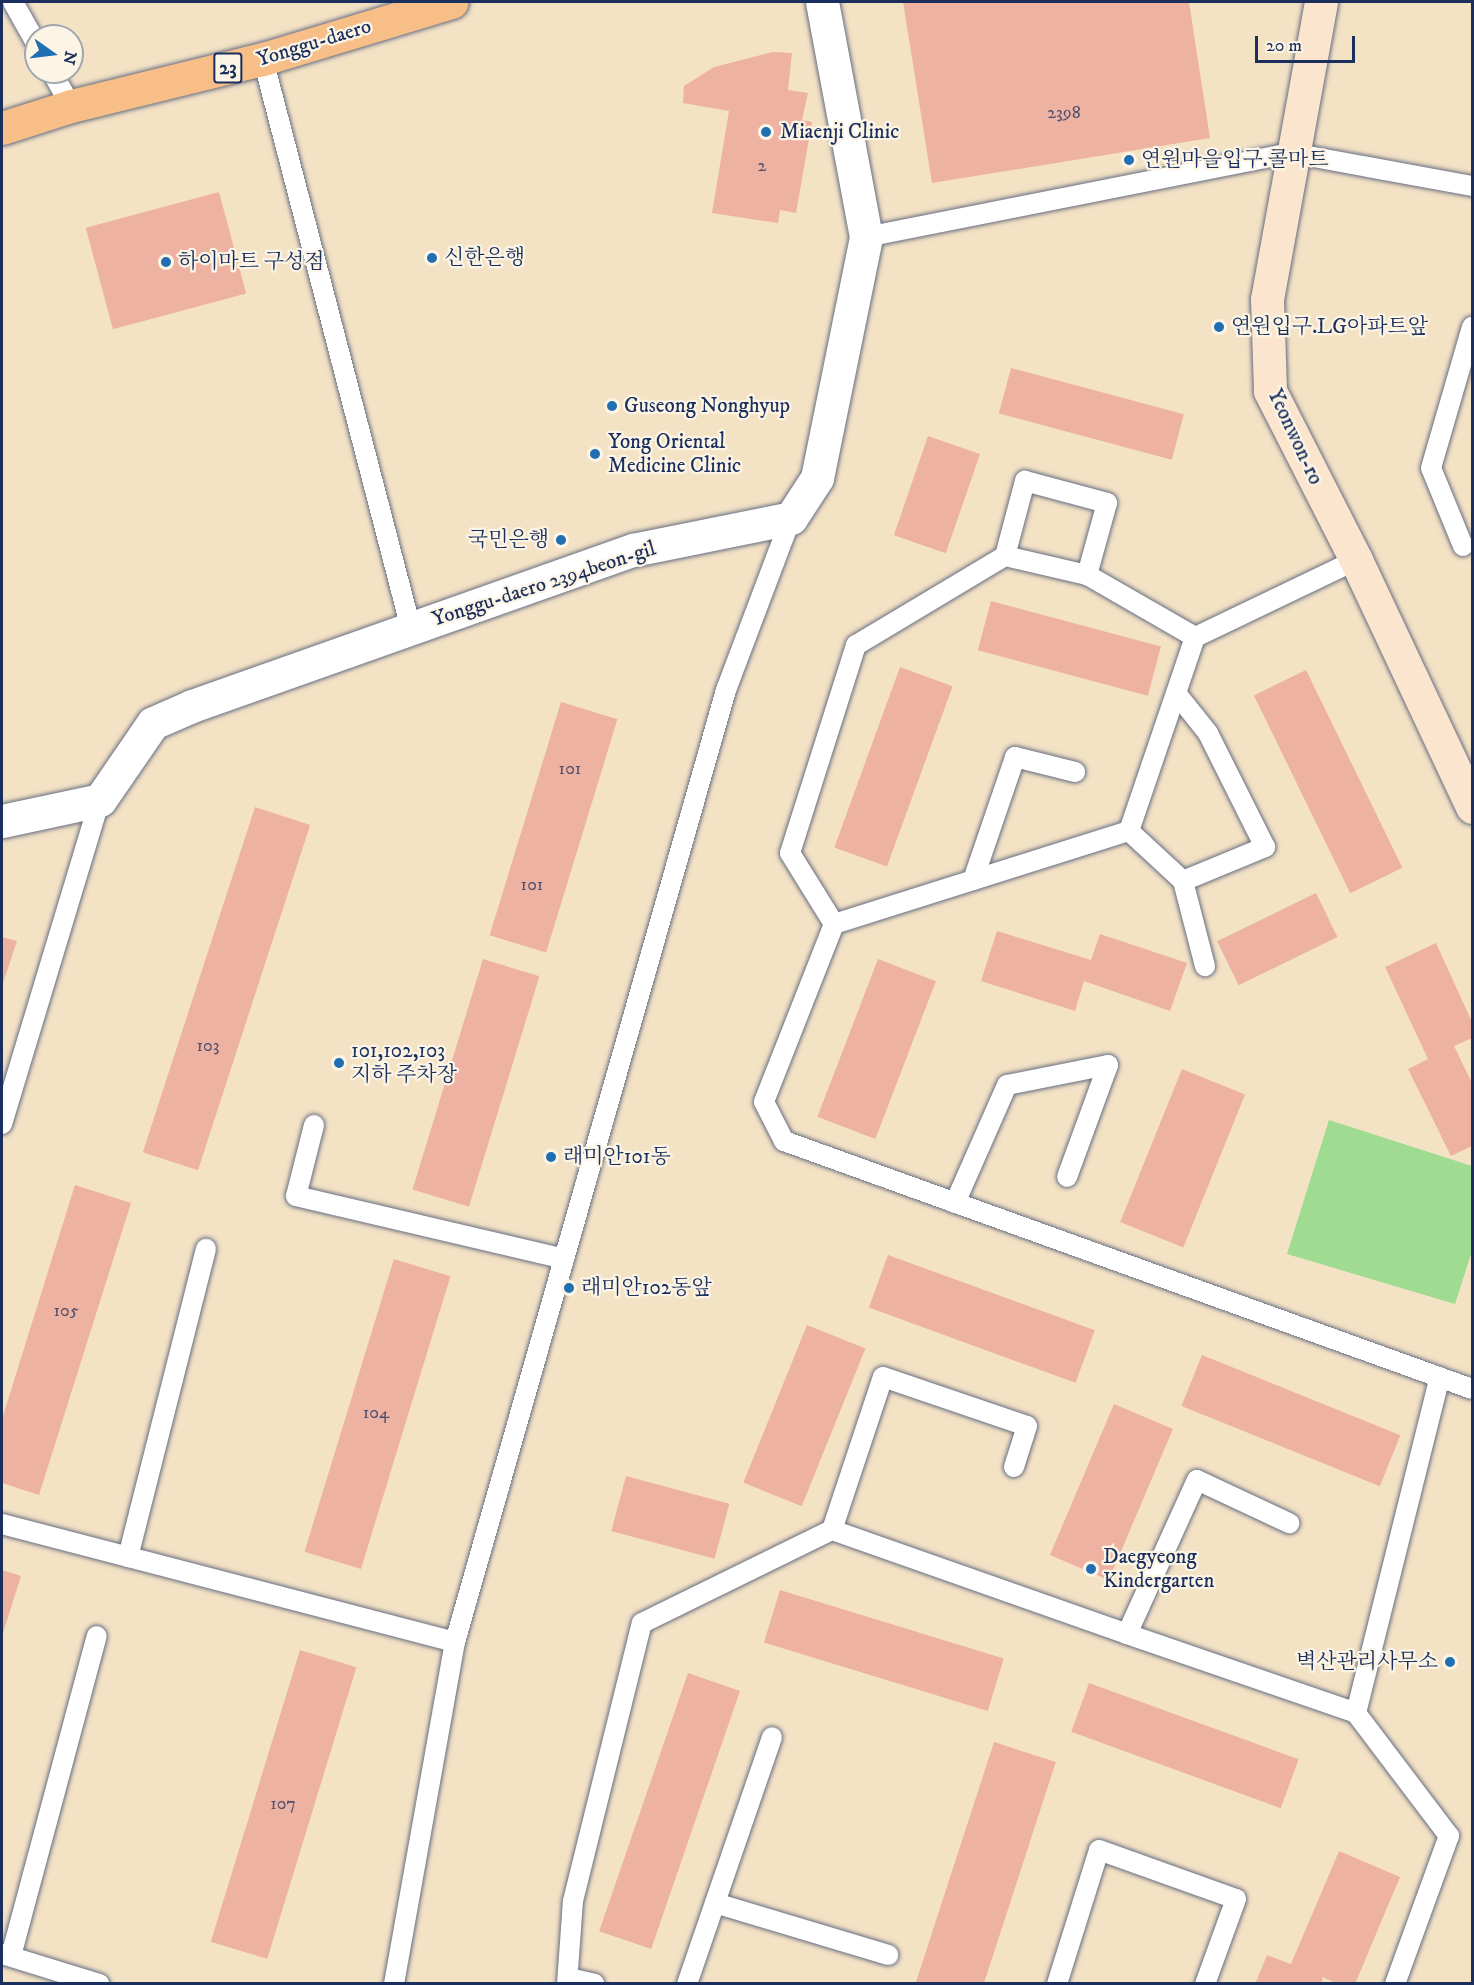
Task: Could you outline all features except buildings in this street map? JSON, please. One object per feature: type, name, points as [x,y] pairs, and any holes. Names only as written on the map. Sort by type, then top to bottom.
[{"type":"main road","name":"Yonggu-daero","points":[[2,128],[71,106],[263,59],[452,2]]},
{"type":"street","points":[[791,518],[817,478],[866,237],[822,2]]},
{"type":"street","name":"Yeonwon-ro","points":[[1321,2],[1267,299],[1270,392],[1356,560],[1473,807]]},
{"type":"street","name":"Yonggu-daero 2394beon-gil","points":[[100,800],[153,723],[633,550],[791,518]]},
{"type":"street","points":[[2,821],[100,800]]},
{"type":"lane","points":[[13,2],[25,24]]},
{"type":"lane","points":[[263,59],[411,629]]},
{"type":"lane","points":[[59,84],[71,106]]},
{"type":"lane","points":[[866,237],[1292,153],[1473,186]]},
{"type":"lane","points":[[1463,546],[1431,468],[1473,327]]},
{"type":"lane","points":[[1005,556],[1024,481],[1107,503],[1087,575]]},
{"type":"lane","points":[[394,1983],[455,1642],[726,690],[791,518]]},
{"type":"lane","points":[[834,924],[790,853],[856,645],[1005,556],[1087,575],[1195,637]]},
{"type":"lane","points":[[1129,831],[1195,637],[1356,560]]},
{"type":"lane","points":[[1176,693],[1208,734],[1265,847],[1183,881]]},
{"type":"lane","points":[[973,880],[1015,757],[1075,772]]},
{"type":"lane","points":[[2,1124],[100,800]]},
{"type":"lane","points":[[834,924],[1129,831]]},
{"type":"lane","points":[[1129,831],[1183,881],[1205,966]]},
{"type":"lane","points":[[834,924],[764,1102],[784,1141],[1473,1389]]},
{"type":"lane","points":[[955,1203],[1007,1085],[1108,1065],[1067,1177]]},
{"type":"lane","points":[[314,1125],[296,1196],[564,1259]]},
{"type":"lane","points":[[128,1557],[206,1249]]},
{"type":"lane","points":[[832,1530],[882,1377],[1027,1426],[1014,1467]]},
{"type":"lane","points":[[1356,1713],[1440,1377]]},
{"type":"lane","points":[[1127,1634],[1197,1480],[1289,1524]]},
{"type":"lane","points":[[2,1524],[455,1642]]},
{"type":"lane","points":[[594,1983],[568,1981],[573,1901],[642,1623],[832,1530],[1356,1713],[1449,1836],[1395,1983]]},
{"type":"lane","points":[[97,1636],[6,1955],[99,1983]]},
{"type":"lane","points":[[687,1983],[772,1737]]},
{"type":"lane","points":[[1057,1983],[1099,1850],[1236,1899],[1205,1983]]},
{"type":"lane","points":[[715,1903],[888,1955]]},
{"type":"green space","points":[[1329,1120],[1472,1166],[1472,1251],[1455,1304],[1287,1254]]},
{"type":"place","name":"Miaenji Clinic","points":[[766,132]]},
{"type":"place","name":"연원마을입구.콜마트","points":[[1129,160]]},
{"type":"place","name":"신한은행","points":[[432,258]]},
{"type":"place","name":"하이마트 구성점","points":[[166,262]]},
{"type":"place","name":"연원입구.LG아파트앞","points":[[1219,327]]},
{"type":"place","name":"Guseong Nonghyup","points":[[612,406]]},
{"type":"place","name":"Yong Oriental Medicine Clinic","points":[[595,454]]},
{"type":"place","name":"국민은행","points":[[561,540]]},
{"type":"place","name":"101,102,103 지하 주차장","points":[[339,1063]]},
{"type":"place","name":"래미안101동","points":[[551,1157]]},
{"type":"place","name":"래미안102동앞","points":[[569,1288]]},
{"type":"place","name":"Daegyeong Kindergarten","points":[[1091,1569]]},
{"type":"place","name":"벽산관리사무소","points":[[1450,1662]]}]
